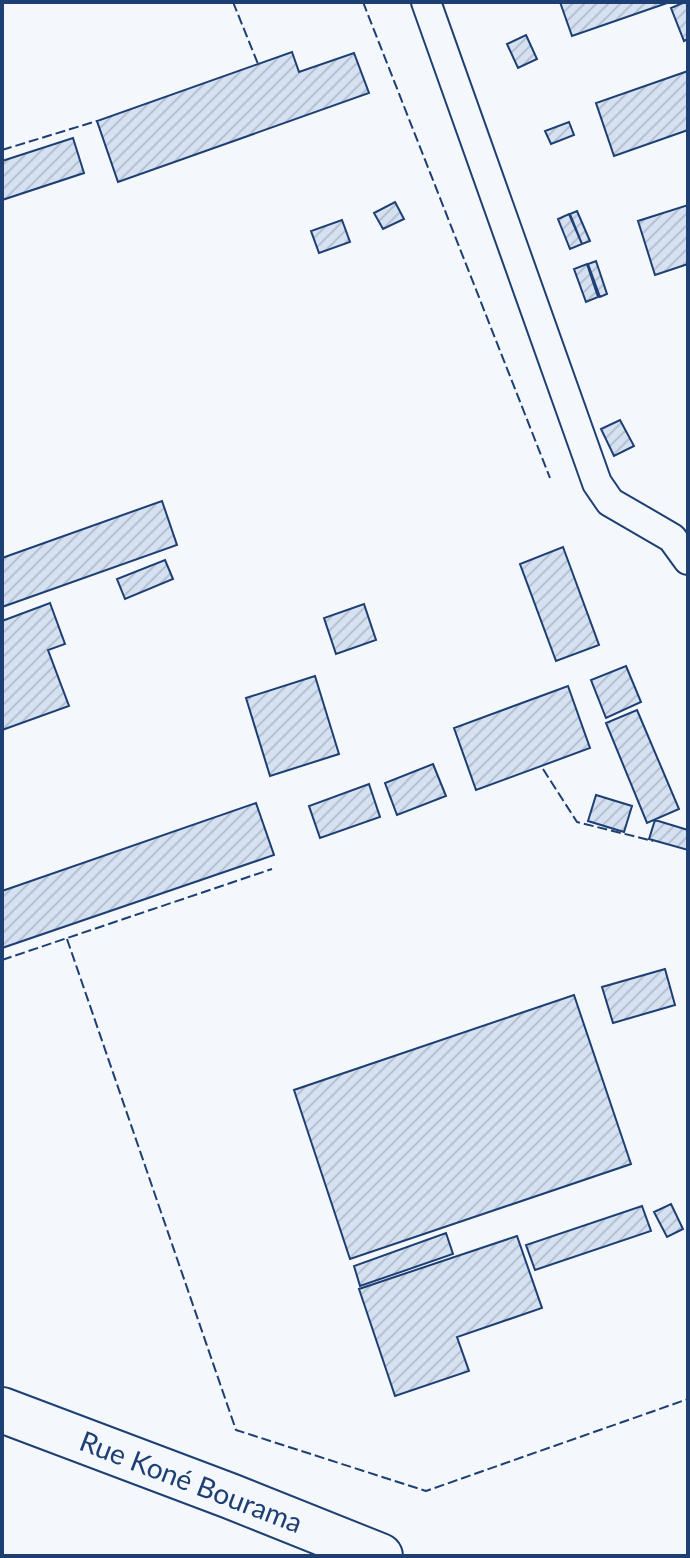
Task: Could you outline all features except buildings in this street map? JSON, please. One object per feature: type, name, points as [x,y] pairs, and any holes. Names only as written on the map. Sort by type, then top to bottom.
[{"type":"highway","name":"Rue Koné Bourama","points":[[2,1410],[380,1556]]},
{"type":"street","points":[[426,2],[597,483],[610,502],[683,545]]},
{"type":"fence","points":[[233,2],[258,64]]},
{"type":"fence","points":[[363,2],[550,478]]},
{"type":"fence","points":[[2,150],[97,121]]},
{"type":"fence","points":[[543,769],[577,822],[653,841]]},
{"type":"fence","points":[[2,960],[272,869]]},
{"type":"fence","points":[[67,939],[236,1430],[426,1491],[688,1399]]}]
